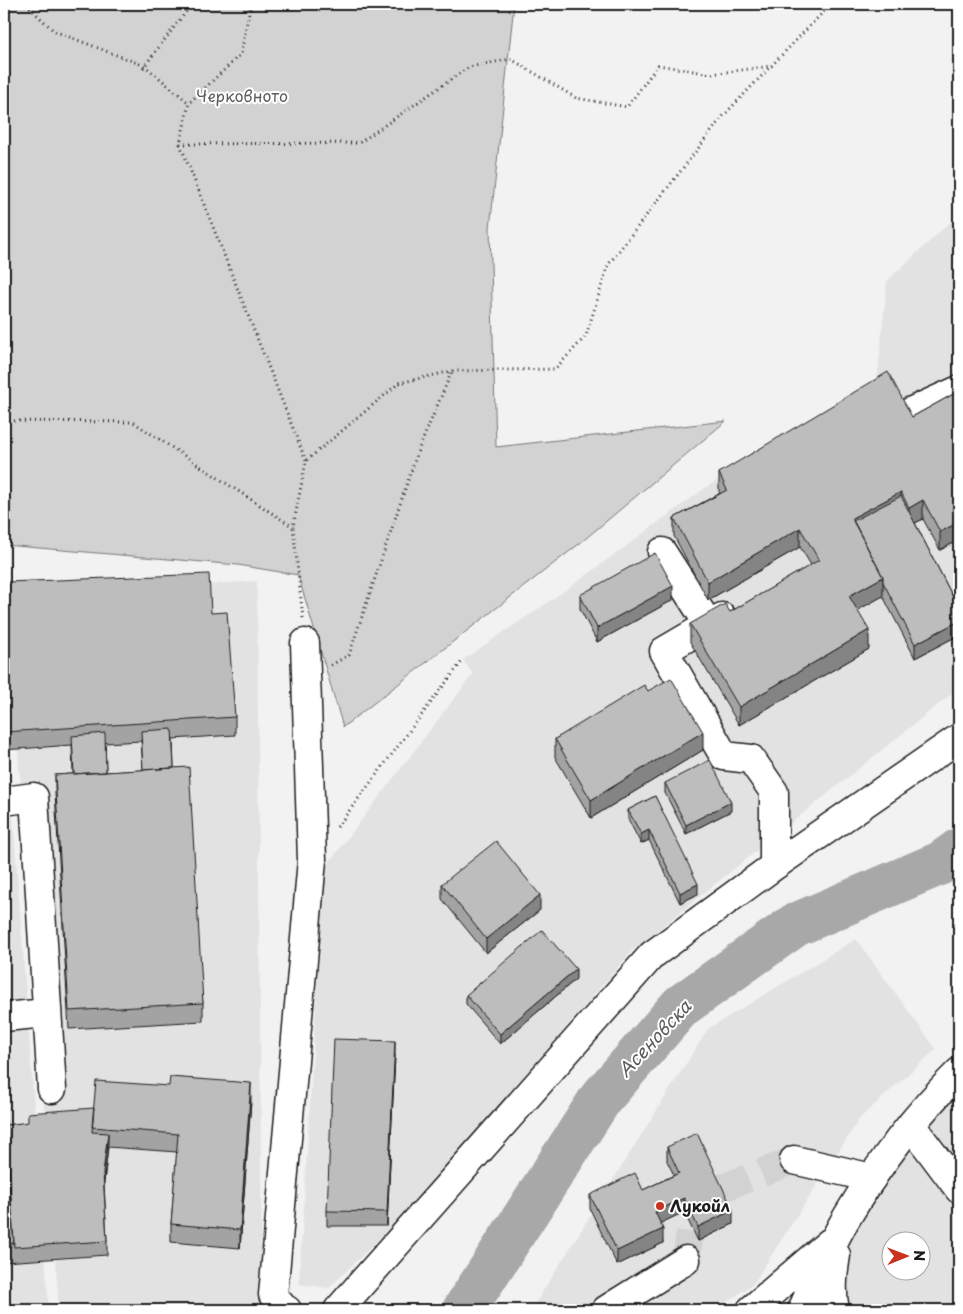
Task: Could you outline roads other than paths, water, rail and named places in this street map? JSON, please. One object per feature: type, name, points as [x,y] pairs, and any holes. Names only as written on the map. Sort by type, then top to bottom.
[{"type":"street","points":[[910,412],[959,390]]},
{"type":"street","points":[[662,552],[709,625]]},
{"type":"street","points":[[741,607],[664,651],[724,756],[750,759],[774,792],[774,866]]},
{"type":"street","points":[[287,1310],[283,1308],[273,1295],[312,860],[305,643]]},
{"type":"street","points":[[338,1310],[652,955],[774,866],[959,738]]},
{"type":"street","points":[[4,801],[34,798],[52,1089]]},
{"type":"street","points":[[4,1017],[47,1013]]},
{"type":"street","points":[[802,1310],[841,1227],[872,1178],[911,1125],[956,1075]]},
{"type":"street","points":[[911,1125],[957,1182]]},
{"type":"street","points":[[794,1160],[872,1178]]},
{"type":"street","points":[[751,1310],[841,1227]]},
{"type":"street","points":[[835,1310],[832,1296],[833,1274],[841,1227]]},
{"type":"street","points":[[606,1310],[686,1260]]},
{"type":"waterway","name":"Асеновска","points":[[464,1310],[601,1098],[681,1006],[795,925],[941,863],[959,850]]},
{"type":"tunnel","points":[[686,1260],[691,1226],[717,1190],[794,1160]]},
{"type":"place","name":"Лукойл","points":[[660,1206]]},
{"type":"park label","name":"Черковното","points":[[242,96]]}]
